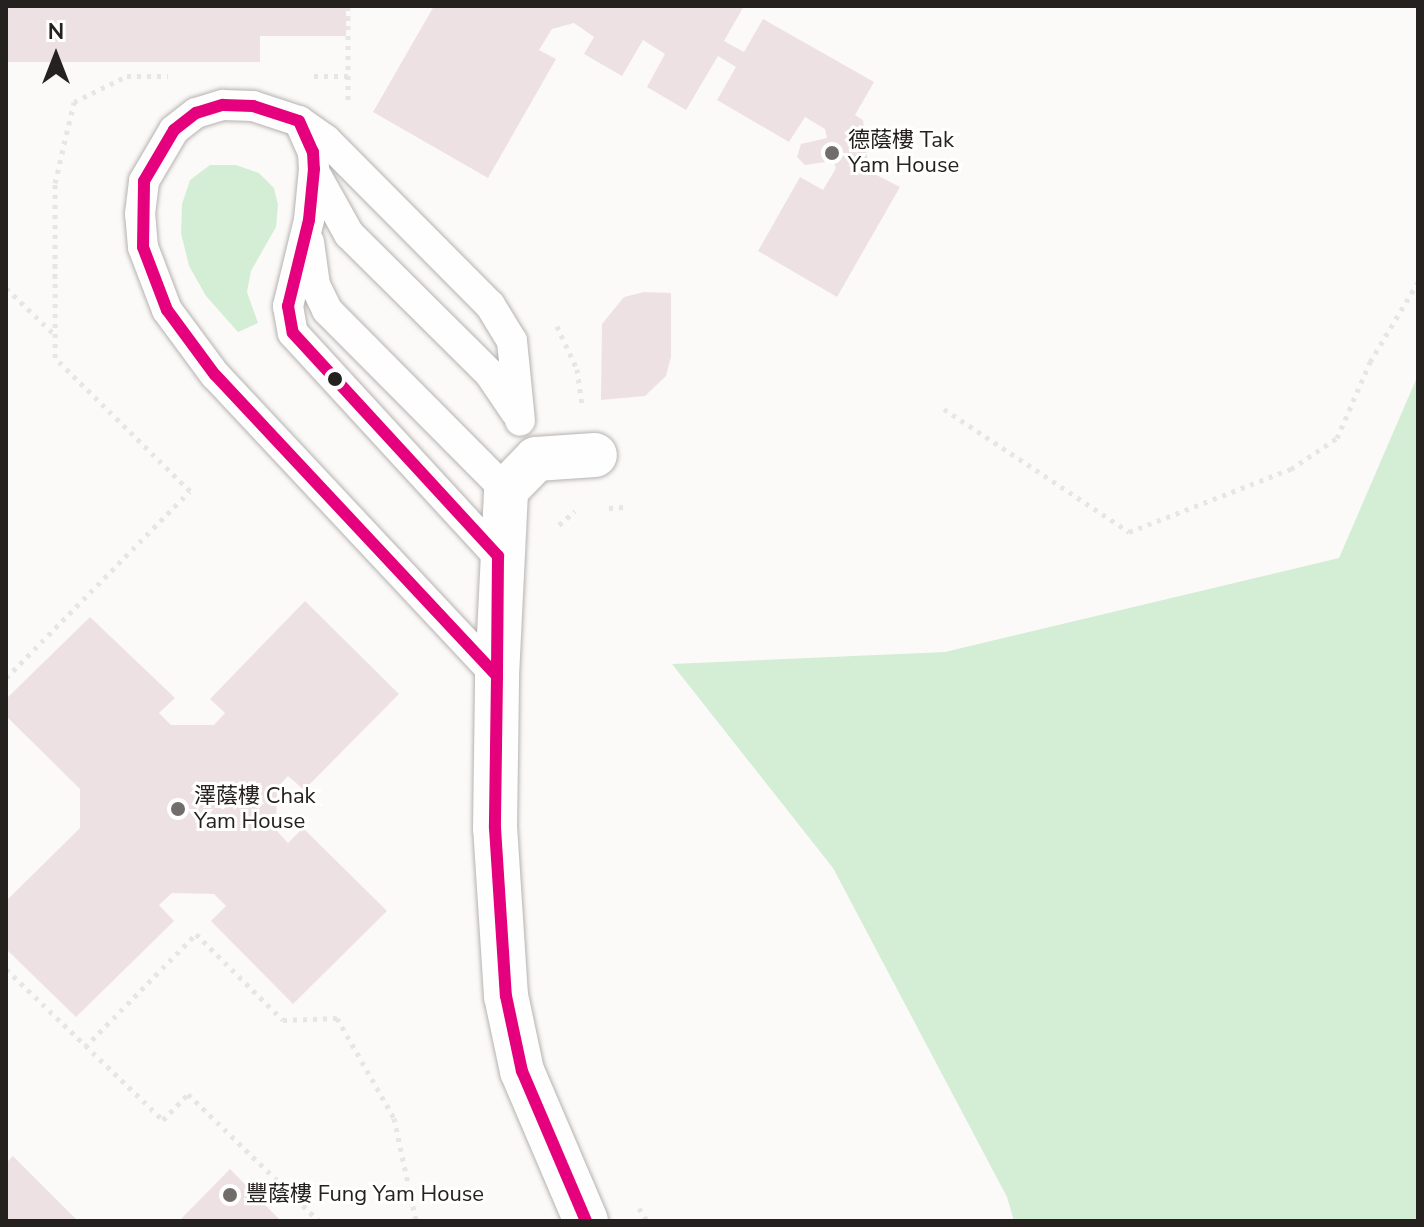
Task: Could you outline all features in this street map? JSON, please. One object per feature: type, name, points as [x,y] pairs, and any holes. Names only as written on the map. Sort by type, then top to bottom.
[{"type":"street","points":[[586,1221],[522,1071],[506,996],[495,828],[498,556],[506,490],[528,440],[595,455]]},
{"type":"lane","points":[[497,676],[215,375],[167,310],[153,281],[143,247],[143,192],[156,155],[174,130],[196,113],[223,105],[277,111],[299,121],[346,157],[490,305],[512,341],[528,440]]},
{"type":"lane","points":[[299,121],[313,152],[310,263],[327,310],[506,490]]},
{"type":"lane","points":[[314,169],[320,190],[349,234],[490,374],[528,440]]},
{"type":"lane","points":[[309,220],[288,306],[293,333],[498,556]]},
{"type":"path","points":[[944,409],[1129,532],[1291,469],[1337,438],[1370,362],[1418,282]]},
{"type":"path","points":[[6,288],[54,333]]},
{"type":"path","points":[[594,508],[624,507]]},
{"type":"path","points":[[557,527],[579,509]]},
{"type":"path","points":[[85,1047],[196,934],[283,1020],[337,1018],[394,1118],[416,1221]]},
{"type":"path","points":[[6,969],[163,1120],[188,1094],[319,1221]]},
{"type":"path","points":[[636,1203],[647,1221]]},
{"type":"green space","points":[[210,165],[236,165],[259,173],[274,188],[278,205],[276,227],[251,271],[247,292],[258,323],[238,332],[206,296],[189,266],[181,233],[182,204],[190,180]]},
{"type":"green space","points":[[1418,375],[1418,1221],[1014,1221],[1007,1197],[833,868],[672,664],[945,652],[1339,558]]},
{"type":"building","points":[[6,6],[346,6],[346,36],[260,36],[260,62],[6,62]]},
{"type":"building","name":"德蔭樓 Tak Yam House","points":[[434,6],[744,6],[724,41],[744,52],[763,19],[874,82],[855,115],[863,120],[868,163],[863,168],[900,187],[837,297],[758,251],[800,177],[823,190],[836,168],[833,161],[805,165],[797,157],[801,144],[827,138],[825,129],[805,117],[789,142],[717,100],[736,67],[718,56],[686,110],[647,87],[665,54],[643,40],[622,76],[584,54],[594,37],[574,23],[552,29],[539,50],[556,59],[488,178],[373,112]]},
{"type":"building","points":[[644,292],[671,293],[671,357],[666,376],[645,396],[601,400],[602,324],[624,297]]},
{"type":"building","name":"澤蔭樓 Chak Yam House","points":[[305,601],[399,694],[304,790],[288,776],[277,788],[276,830],[288,843],[303,828],[387,911],[293,1004],[211,921],[226,906],[214,894],[172,893],[159,905],[174,921],[76,1017],[6,949],[6,901],[80,828],[80,789],[6,716],[6,699],[90,617],[175,698],[159,713],[171,725],[214,725],[225,713],[210,699]]},
{"type":"building","points":[[13,1156],[78,1221],[6,1221],[6,1163]]},
{"type":"building","name":"豐蔭樓 Fung Yam House","points":[[230,1169],[281,1221],[179,1221]]},
{"type":"transit line","points":[[223,105],[253,106],[299,121],[313,152],[314,169],[309,220],[288,306],[293,333],[498,556],[497,676],[215,375],[167,310],[143,247],[144,181],[174,130],[196,113],[223,105]]},
{"type":"transit line","points":[[497,676],[495,828],[506,996],[522,1071],[586,1221]]},
{"type":"place","name":"德蔭樓 Tak Yam House","points":[[832,153]]},
{"type":"place","name":"澤蔭樓 Chak Yam House","points":[[178,809]]},
{"type":"place","name":"豐蔭樓 Fung Yam House","points":[[230,1195]]}]
